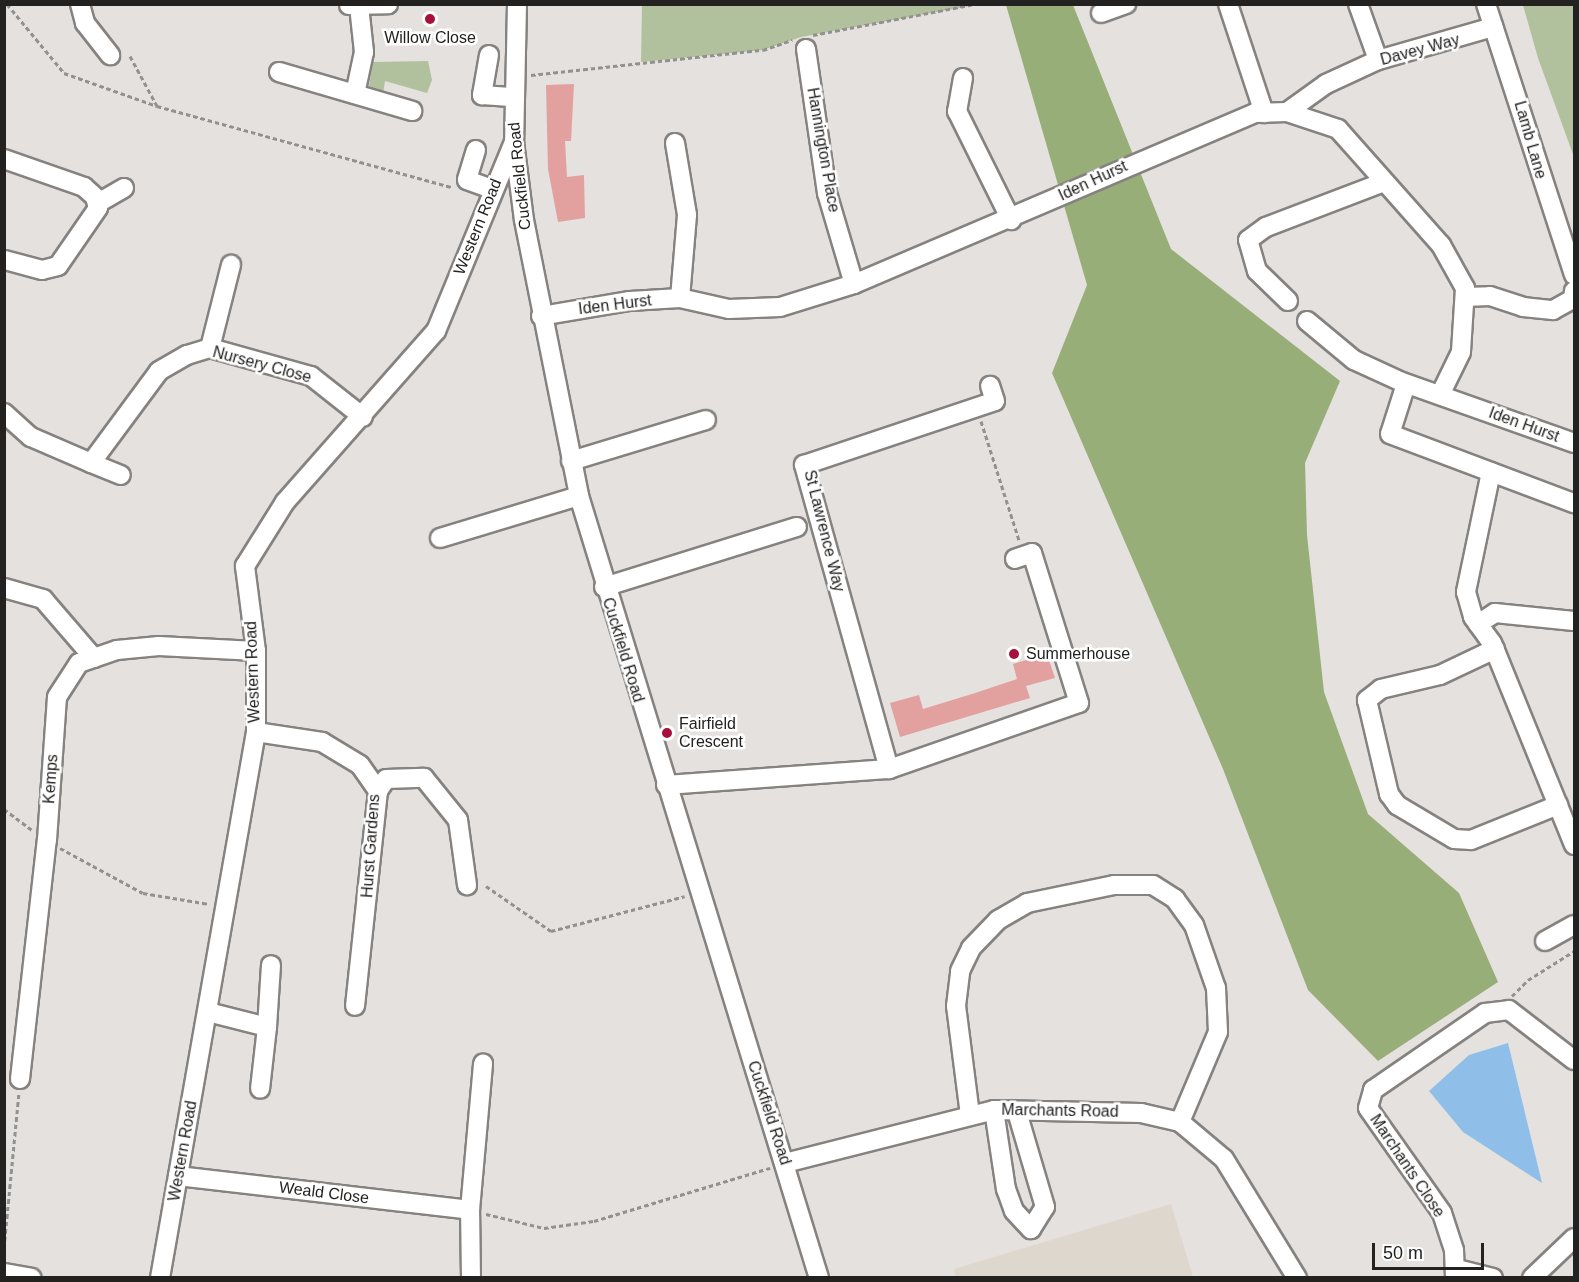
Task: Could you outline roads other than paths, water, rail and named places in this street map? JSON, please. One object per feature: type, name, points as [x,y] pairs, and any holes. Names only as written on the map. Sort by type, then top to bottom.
[{"type":"street","points":[[80,4],[85,23],[110,56]]},
{"type":"street","points":[[356,94],[364,52],[353,5],[388,4]]},
{"type":"street","name":"Cuckfield Road","points":[[517,4],[514,142],[541,316],[579,496],[604,587],[819,1278]]},
{"type":"street","points":[[1101,13],[1126,4]]},
{"type":"street","points":[[1228,4],[1264,113]]},
{"type":"street","points":[[1358,4],[1378,60]]},
{"type":"street","name":"Lamb Lane","points":[[1486,4],[1493,27],[1508,60],[1549,207],[1575,275]]},
{"type":"street","name":"Davey Way","points":[[1287,112],[1326,84],[1378,60],[1493,27]]},
{"type":"street","name":"Hannington Place","points":[[806,49],[827,193],[854,284]]},
{"type":"street","points":[[489,55],[482,95],[514,97]]},
{"type":"street","points":[[279,72],[412,111]]},
{"type":"street","points":[[963,78],[957,111],[1011,220]]},
{"type":"street","name":"Iden Hurst","points":[[541,316],[630,301],[680,298],[729,309],[780,307],[854,284],[1011,220],[1115,170],[1264,113],[1287,112],[1338,129],[1441,245],[1465,288],[1461,352],[1440,395]]},
{"type":"street","name":"Western Road","points":[[160,1278],[256,732],[256,651],[245,566],[285,502],[363,417],[436,332],[492,189],[514,142]]},
{"type":"street","points":[[675,143],[687,215],[680,298]]},
{"type":"street","points":[[476,150],[467,180],[492,189]]},
{"type":"street","points":[[4,260],[42,270],[58,266],[98,213],[98,203],[84,187],[20,168]]},
{"type":"street","points":[[1288,301],[1257,271],[1248,240],[1266,227],[1384,182]]},
{"type":"street","points":[[98,203],[124,188]]},
{"type":"street","points":[[210,348],[231,265]]},
{"type":"street","points":[[1465,297],[1490,296],[1523,307],[1553,310],[1573,299],[1575,291]]},
{"type":"street","name":"Iden Hurst","points":[[1306,321],[1354,360],[1406,384],[1575,443]]},
{"type":"street","name":"Nursery Close","points":[[91,463],[159,371],[187,355],[210,348],[311,376],[363,417]]},
{"type":"street","points":[[1406,384],[1390,434],[1575,502]]},
{"type":"street","name":"St Lawrence Way","points":[[890,770],[804,465],[995,401],[990,386]]},
{"type":"street","points":[[4,413],[48,447],[121,475]]},
{"type":"street","points":[[571,461],[706,420]]},
{"type":"street","points":[[1491,471],[1466,592],[1478,624],[1495,649],[1575,845]]},
{"type":"street","points":[[440,538],[579,496]]},
{"type":"street","points":[[604,587],[797,527]]},
{"type":"street","points":[[666,785],[890,770],[1079,703],[1032,553],[1019,557]]},
{"type":"street","points":[[4,588],[43,599],[94,658]]},
{"type":"street","points":[[1478,624],[1495,613],[1575,621]]},
{"type":"street","name":"Kemps","points":[[20,1079],[47,840],[57,697],[79,663],[117,650],[159,646],[256,651]]},
{"type":"street","points":[[1495,649],[1440,675],[1381,689],[1367,699],[1389,794],[1397,805],[1454,839],[1471,840],[1558,805]]},
{"type":"street","name":"Hurst Gardens","points":[[256,732],[322,742],[360,765],[378,790],[356,1006]]},
{"type":"street","points":[[378,790],[387,779],[424,778],[458,820],[476,886]]},
{"type":"street","points":[[970,1115],[956,1006],[960,971],[971,948],[998,920],[1027,903],[1114,885],[1153,885],[1175,899],[1194,925],[1216,987],[1218,1032],[1180,1122]]},
{"type":"street","points":[[1545,941],[1575,925]]},
{"type":"street","points":[[260,1089],[271,965]]},
{"type":"street","name":"Marchants Close","points":[[1456,1273],[1442,1213],[1391,1147],[1368,1108],[1373,1090],[1485,1013],[1509,1010],[1575,1060]]},
{"type":"street","points":[[208,1012],[267,1027]]},
{"type":"street","points":[[471,1278],[470,1210],[483,1064]]},
{"type":"street","name":"Marchants Road","points":[[785,1163],[994,1110],[1017,1112],[1070,1108],[1141,1113],[1180,1122],[1224,1159],[1297,1278]]},
{"type":"street","points":[[994,1110],[1006,1188],[1014,1211],[1031,1229],[1045,1207],[1017,1112]]},
{"type":"street","name":"Weald Close","points":[[178,1176],[470,1210]]},
{"type":"street","points":[[1532,1278],[1575,1238]]},
{"type":"street","points":[[4,1273],[32,1278]]},
{"type":"street","points":[[1456,1273],[1493,1278]]},
{"type":"water","points":[[1508,1043],[1542,1183],[1463,1132],[1429,1091],[1469,1055]]},
{"type":"place","name":"Willow Close","points":[[430,19]]},
{"type":"place","name":"Summerhouse","points":[[1014,654]]},
{"type":"place","name":"Fairfield Crescent","points":[[667,733]]}]
